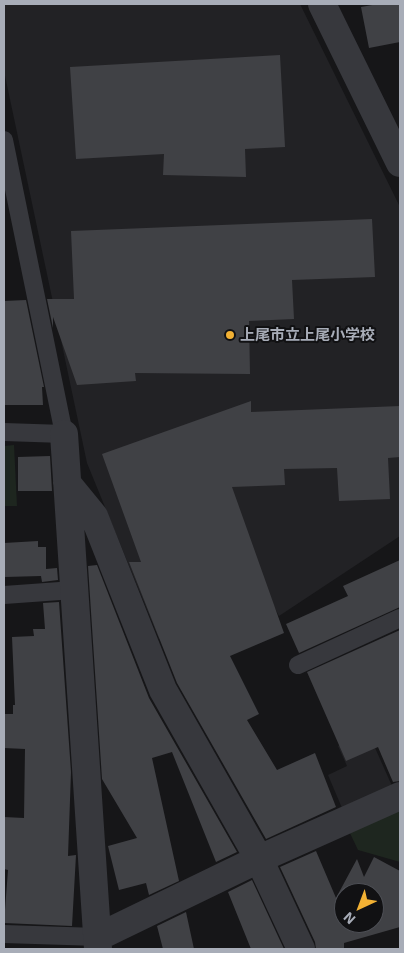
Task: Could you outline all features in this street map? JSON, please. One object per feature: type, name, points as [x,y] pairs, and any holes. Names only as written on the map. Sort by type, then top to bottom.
[{"type":"street","points":[[322,4],[400,163]]},
{"type":"street","points":[[64,434],[98,943],[259,859],[400,796]]},
{"type":"street","points":[[67,483],[94,516],[163,690],[259,859],[301,949]]},
{"type":"lane","points":[[4,140],[64,434],[4,432]]},
{"type":"lane","points":[[4,595],[74,590]]},
{"type":"lane","points":[[298,665],[400,618]]},
{"type":"lane","points":[[4,934],[98,943]]},
{"type":"shaded area","name":"上尾市立上尾小学校","points":[[4,4],[300,4],[400,207],[400,536],[279,616],[270,599],[159,639],[87,463],[4,71]]},
{"type":"shaded area","points":[[14,445],[17,506],[4,506],[4,446]]},
{"type":"shaded area","points":[[368,732],[392,786],[342,808],[328,775],[347,766],[338,746]]},
{"type":"shaded area","points":[[400,807],[400,862],[358,850],[348,829]]},
{"type":"building","points":[[378,4],[400,4],[400,42],[369,48],[361,7]]},
{"type":"building","points":[[280,55],[285,147],[245,149],[246,177],[163,175],[164,154],[76,159],[70,67]]},
{"type":"building","points":[[372,219],[375,277],[292,280],[294,319],[249,321],[250,374],[135,373],[136,381],[77,385],[53,317],[53,328],[47,299],[74,299],[71,231]]},
{"type":"building","points":[[26,300],[44,387],[42,387],[43,405],[4,405],[4,301]]},
{"type":"building","points":[[251,401],[251,412],[400,406],[400,457],[388,458],[390,499],[339,501],[337,468],[284,469],[285,485],[232,487],[284,633],[230,656],[259,714],[247,720],[277,770],[315,753],[336,807],[266,839],[177,683],[129,562],[141,562],[102,454]]},
{"type":"building","points":[[50,456],[52,491],[18,491],[18,457]]},
{"type":"building","points":[[38,541],[38,547],[46,547],[46,569],[57,568],[58,580],[42,582],[41,576],[5,577],[4,543]]},
{"type":"building","points":[[400,560],[400,607],[299,653],[286,624],[348,596],[343,586]]},
{"type":"building","points":[[97,565],[149,698],[237,852],[216,862],[172,752],[152,758],[179,881],[149,895],[146,883],[119,890],[108,846],[137,838],[102,779],[88,566]]},
{"type":"building","points":[[59,602],[71,772],[68,856],[76,855],[72,926],[4,923],[8,870],[4,869],[4,817],[24,818],[25,749],[4,748],[4,714],[13,714],[13,705],[15,705],[12,637],[34,636],[33,629],[45,629],[43,603]]},
{"type":"building","points":[[400,630],[400,781],[393,782],[378,747],[346,761],[307,672]]},
{"type":"building","points":[[316,851],[334,893],[334,933],[379,933],[344,943],[344,949],[316,949],[315,942],[280,867]]},
{"type":"building","points":[[374,857],[400,871],[400,927],[384,932],[384,883],[344,883],[357,859],[364,877]]},
{"type":"building","points":[[252,880],[284,949],[251,949],[228,892]]},
{"type":"building","points":[[186,912],[194,949],[163,949],[157,926]]},
{"type":"place","name":"上尾市立上尾小学校","points":[[230,335]]}]
